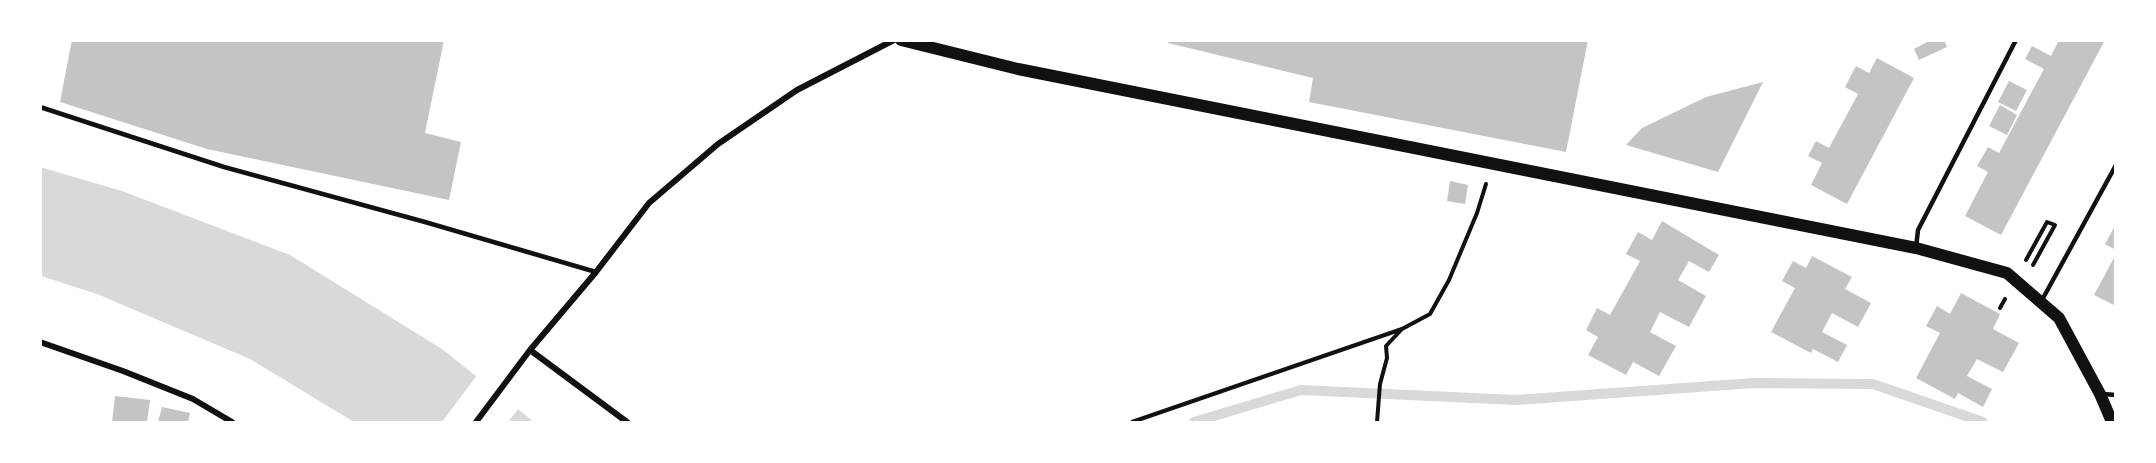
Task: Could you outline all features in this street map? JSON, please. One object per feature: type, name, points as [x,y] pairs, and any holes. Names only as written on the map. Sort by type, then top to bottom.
[{"type":"main road","points":[[901,40],[1018,69],[1916,248],[2007,273],[2059,318],[2100,394],[2112,423]]},
{"type":"street","points":[[476,423],[530,350],[596,272],[649,204],[718,144],[797,90],[894,40]]},
{"type":"street","points":[[40,342],[123,370],[193,399],[232,423]]},
{"type":"street","points":[[530,350],[627,423]]},
{"type":"lane","points":[[1916,248],[1918,231],[2016,40]]},
{"type":"lane","points":[[40,107],[224,167],[596,272]]},
{"type":"lane","points":[[2041,301],[2115,165]]},
{"type":"lane","points":[[2100,394],[2115,395]]},
{"type":"path","points":[[1132,423],[1402,329],[1430,314],[1449,280],[1477,213],[1489,175]]},
{"type":"path","points":[[2032,265],[2055,225],[2047,222],[2033,248]]},
{"type":"path","points":[[2000,300],[2000,308]]},
{"type":"path","points":[[1377,423],[1380,384],[1387,358],[1386,346],[1402,329]]},
{"type":"shaded area","points":[[40,167],[122,191],[290,255],[442,349],[534,422],[354,422],[250,359],[97,294],[41,276]]},
{"type":"pier","points":[[478,374],[519,408],[508,422],[442,422]]},
{"type":"building","points":[[72,40],[444,40],[425,133],[461,142],[449,200],[207,149],[60,102]]},
{"type":"building","points":[[1169,40],[1588,40],[1566,152],[1309,102],[1313,78],[1168,43]]},
{"type":"building","points":[[1931,40],[1944,40],[1947,47],[1919,60],[1914,49]]},
{"type":"building","points":[[2059,40],[2105,40],[2001,235],[1965,216],[1988,172],[1977,166],[1988,147],[1999,153],[2044,69],[2025,59],[2032,46],[2051,56]]},
{"type":"building","points":[[1877,58],[1914,78],[1847,204],[1811,185],[1822,163],[1808,156],[1816,141],[1829,148],[1858,94],[1845,87],[1856,66],[1869,73]]},
{"type":"building","points":[[2009,81],[2027,90],[2016,111],[1998,102]]},
{"type":"building","points":[[1763,82],[1718,172],[1626,145],[1642,128],[1706,97]]},
{"type":"building","points":[[2000,105],[2017,115],[2007,135],[1989,126]]},
{"type":"building","points":[[1450,181],[1468,185],[1465,204],[1447,201]]},
{"type":"building","points":[[1662,221],[1719,255],[1709,272],[1689,261],[1678,280],[1706,296],[1689,327],[1660,312],[1650,332],[1676,346],[1659,376],[1633,362],[1626,375],[1588,355],[1598,337],[1586,330],[1597,308],[1610,315],[1640,261],[1626,254],[1638,232],[1652,240]]},
{"type":"building","points":[[2116,224],[2116,250],[2105,244]]},
{"type":"building","points":[[2116,254],[2116,306],[2094,295]]},
{"type":"building","points":[[1812,256],[1852,277],[1845,289],[1871,303],[1858,327],[1832,313],[1822,332],[1847,345],[1838,362],[1813,349],[1811,353],[1771,332],[1795,288],[1782,281],[1793,261],[1806,268]]},
{"type":"building","points":[[1961,293],[2000,314],[1993,329],[2019,343],[2003,372],[1977,359],[1967,376],[1992,389],[1983,407],[1958,393],[1955,399],[1916,378],[1940,333],[1926,326],[1937,306],[1950,314]]},
{"type":"building","points":[[115,396],[150,400],[147,422],[112,422]]},
{"type":"building","points":[[162,407],[190,413],[188,422],[158,422]]},
{"type":"waterway","points":[[1194,422],[1301,390],[1516,400],[1754,383],[1873,384],[1983,422]]}]
